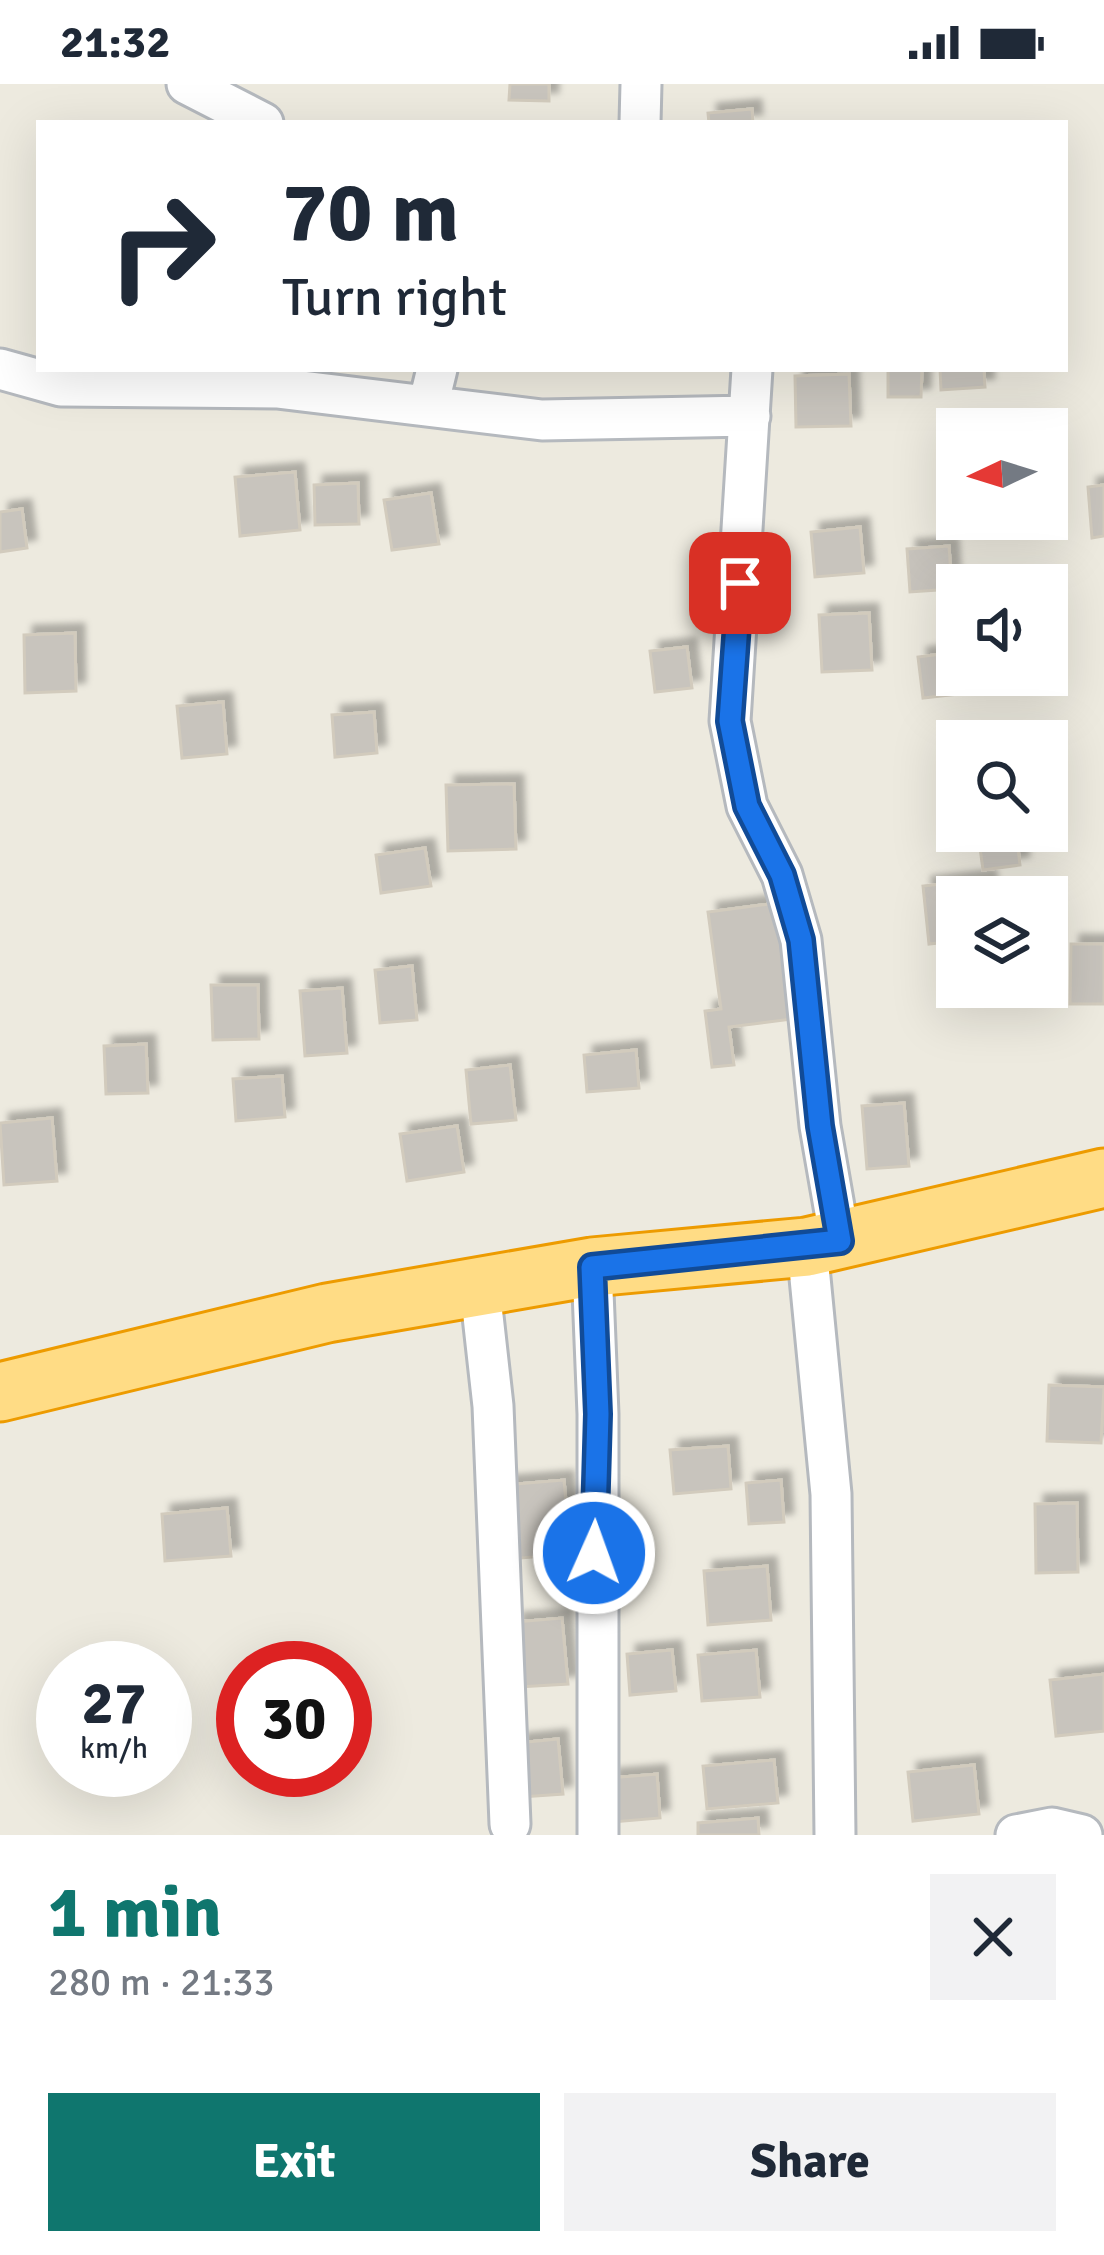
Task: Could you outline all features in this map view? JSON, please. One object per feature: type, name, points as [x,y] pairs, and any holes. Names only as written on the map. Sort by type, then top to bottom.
[{"type":"highway","points":[[0,1392],[327,1313],[592,1267],[823,1244],[1104,1178]]},
{"type":"street","points":[[187,84],[257,120]]},
{"type":"street","points":[[640,120],[641,84]]},
{"type":"street","points":[[0,368],[61,386],[433,388],[542,420],[750,416]]},
{"type":"street","points":[[752,372],[730,721],[747,806],[782,875],[801,940],[820,1126],[835,1835]]},
{"type":"street","points":[[592,1267],[598,1414],[598,1835]]},
{"type":"street","points":[[480,1289],[493,1406],[510,1824]]},
{"type":"street","points":[[1016,1835],[1052,1828],[1082,1835]]},
{"type":"building","points":[[510,84],[549,84],[549,101],[509,100]]},
{"type":"building","points":[[752,109],[753,120],[709,120],[708,113]]},
{"type":"building","points":[[888,372],[922,372],[921,397],[888,397]]},
{"type":"building","points":[[940,372],[984,372],[985,387],[941,390]]},
{"type":"building","points":[[849,374],[851,426],[796,427],[795,376]]},
{"type":"building","points":[[295,472],[300,530],[240,536],[235,477]]},
{"type":"building","points":[[358,483],[359,524],[315,525],[314,485]]},
{"type":"building","points":[[1104,485],[1104,536],[1092,538],[1088,487]]},
{"type":"building","points":[[431,493],[439,544],[392,550],[384,500]]},
{"type":"building","points":[[22,509],[27,548],[0,552],[0,512]]},
{"type":"building","points":[[860,527],[864,573],[815,577],[811,532]]},
{"type":"building","points":[[949,546],[950,564],[936,564],[936,590],[910,592],[907,549]]},
{"type":"building","points":[[869,613],[872,670],[822,672],[819,615]]},
{"type":"building","points":[[75,633],[76,691],[25,693],[24,635]]},
{"type":"building","points":[[687,647],[692,688],[655,692],[650,651]]},
{"type":"building","points":[[936,655],[936,696],[941,696],[923,698],[918,657]]},
{"type":"building","points":[[223,702],[227,754],[182,758],[177,706]]},
{"type":"building","points":[[374,712],[377,753],[335,757],[332,715]]},
{"type":"building","points":[[514,784],[516,849],[448,851],[446,785]]},
{"type":"building","points":[[425,848],[431,886],[381,893],[376,855]]},
{"type":"building","points":[[981,852],[1018,852],[1020,865],[983,870]]},
{"type":"building","points":[[936,885],[936,943],[929,944],[923,886]]},
{"type":"building","points":[[777,903],[792,1019],[729,1027],[734,1065],[712,1067],[705,1011],[721,1009],[708,912]]},
{"type":"building","points":[[1071,944],[1104,944],[1104,1004],[1070,1004]]},
{"type":"building","points":[[412,966],[417,1020],[380,1023],[375,970]]},
{"type":"building","points":[[211,985],[258,985],[259,1039],[213,1040]]},
{"type":"building","points":[[342,988],[347,1053],[305,1056],[300,991]]},
{"type":"building","points":[[146,1044],[148,1093],[106,1094],[104,1046]]},
{"type":"building","points":[[636,1050],[639,1088],[587,1092],[584,1055]]},
{"type":"building","points":[[510,1065],[516,1120],[471,1124],[466,1070]]},
{"type":"building","points":[[282,1076],[285,1117],[236,1121],[233,1079]]},
{"type":"building","points":[[904,1103],[909,1166],[867,1169],[862,1106]]},
{"type":"building","points":[[52,1118],[57,1181],[4,1185],[0,1123]]},
{"type":"building","points":[[457,1126],[464,1172],[407,1181],[400,1134]]},
{"type":"building","points":[[1049,1385],[1104,1387],[1101,1443],[1047,1441]]},
{"type":"building","points":[[728,1446],[731,1489],[674,1494],[670,1450]]},
{"type":"building","points":[[564,1480],[571,1554],[509,1559],[503,1485]]},
{"type":"building","points":[[781,1480],[784,1522],[749,1524],[746,1483]]},
{"type":"building","points":[[1077,1503],[1078,1572],[1036,1573],[1035,1504]]},
{"type":"building","points":[[227,1508],[231,1556],[165,1561],[162,1514]]},
{"type":"building","points":[[767,1566],[771,1620],[708,1625],[704,1571]]},
{"type":"building","points":[[562,1618],[568,1684],[519,1687],[514,1622]]},
{"type":"building","points":[[672,1650],[676,1691],[630,1695],[627,1654]]},
{"type":"building","points":[[756,1650],[760,1697],[702,1701],[698,1655]]},
{"type":"building","points":[[1104,1674],[1104,1731],[1056,1736],[1050,1680]]},
{"type":"building","points":[[558,1739],[563,1794],[522,1797],[517,1743]]},
{"type":"building","points":[[774,1760],[778,1803],[707,1809],[703,1766]]},
{"type":"building","points":[[974,1765],[979,1814],[913,1821],[908,1772]]},
{"type":"building","points":[[657,1774],[660,1818],[613,1822],[609,1778]]},
{"type":"building","points":[[758,1818],[759,1835],[698,1835],[698,1823]]},
{"type":"route","points":[[594,1553],[598,1414],[592,1267],[840,1241],[820,1126],[801,940],[766,834],[747,806],[730,721],[730,667],[740,583]]}]
